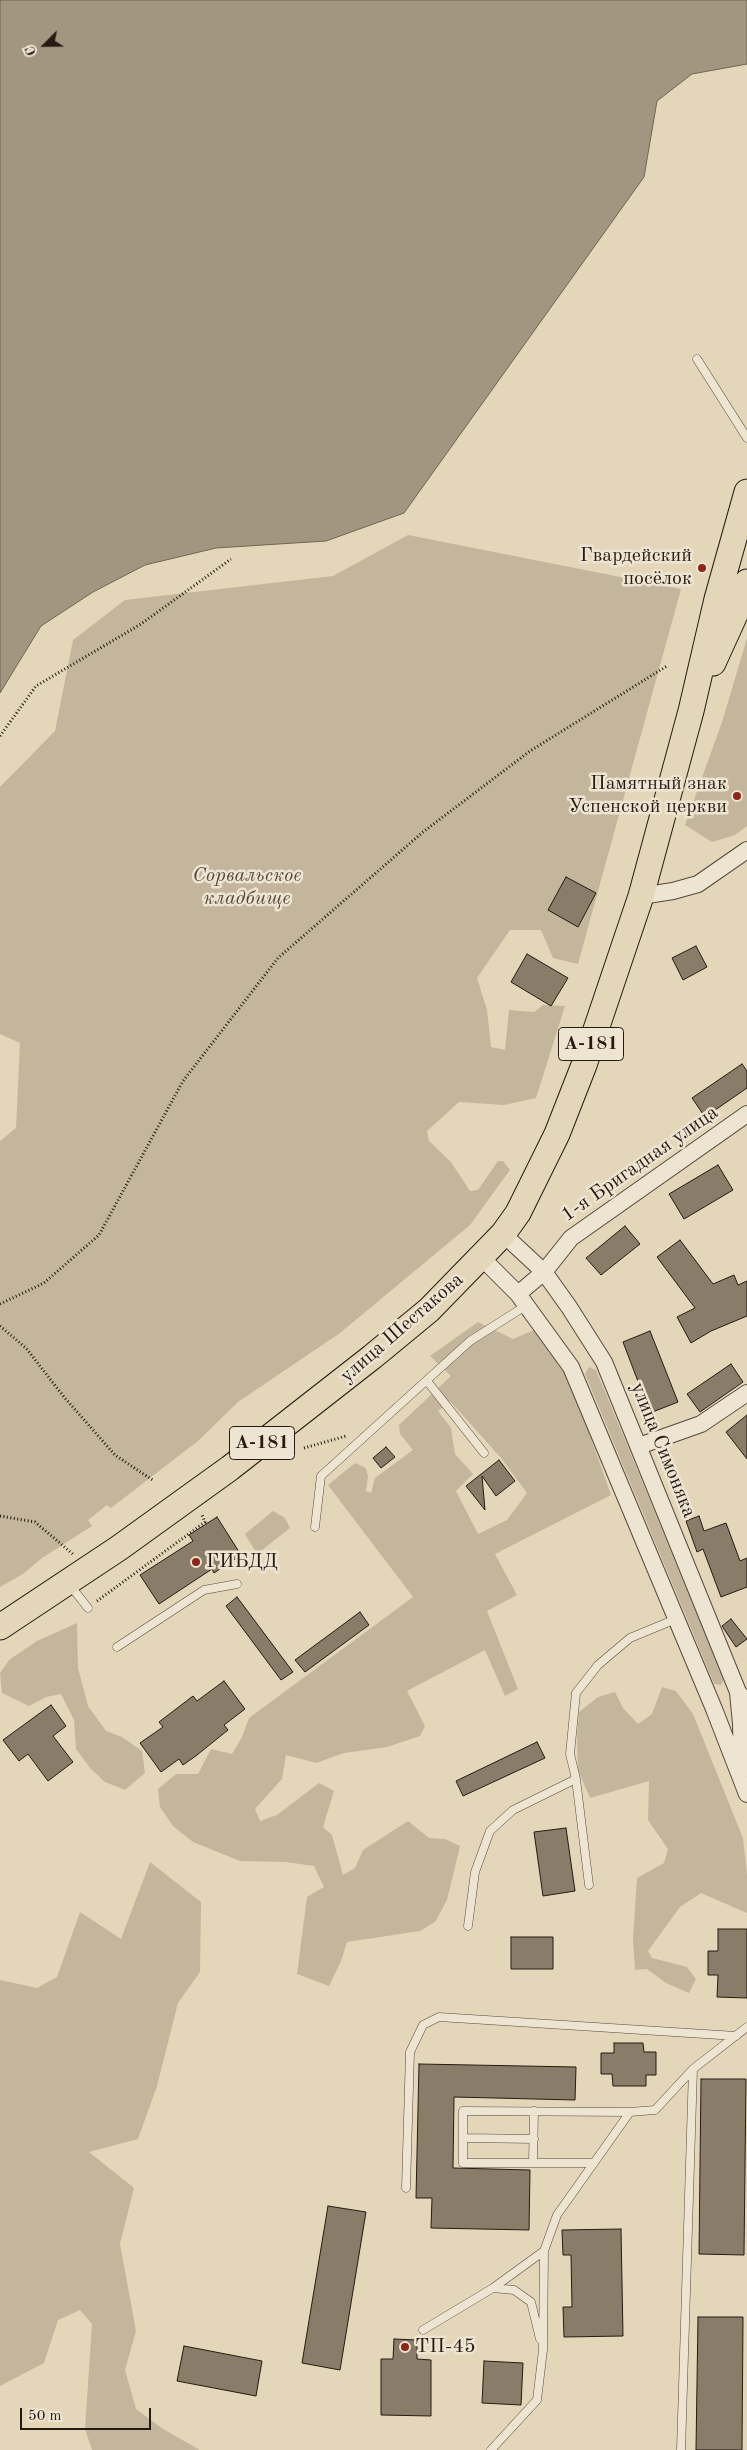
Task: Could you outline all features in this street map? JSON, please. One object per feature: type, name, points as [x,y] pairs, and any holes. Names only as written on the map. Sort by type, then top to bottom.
[{"type":"main road","name":"А-181","points":[[641,896],[691,710],[717,599],[747,492]]},
{"type":"main road","name":"А-181","points":[[691,710],[738,608],[747,582]]},
{"type":"main road","name":"улица Шестакова","points":[[0,1627],[90,1568],[230,1468],[429,1310],[503,1234],[532,1189],[557,1134],[584,1065],[641,896]]},
{"type":"street","points":[[641,896],[698,884],[747,850]]},
{"type":"street","name":"1-я Бригадная улица","points":[[523,1300],[571,1238],[747,1114]]},
{"type":"street","name":"улица Симоняка","points":[[503,1234],[544,1272],[604,1362],[744,1694],[745,1788]]},
{"type":"street","points":[[481,1257],[523,1300],[571,1366],[714,1708],[745,1788]]},
{"type":"street","points":[[639,1446],[701,1424],[747,1394]]},
{"type":"street","points":[[714,1708],[744,1694]]},
{"type":"street","points":[[714,1708],[744,1726]]},
{"type":"lane","points":[[697,359],[747,438]]},
{"type":"lane","points":[[315,1526],[321,1476],[470,1342],[523,1300]]},
{"type":"lane","points":[[427,1381],[484,1453]]},
{"type":"lane","points":[[68,1583],[88,1608]]},
{"type":"lane","points":[[117,1648],[204,1590],[237,1584]]},
{"type":"lane","points":[[589,1885],[576,1779],[570,1754],[576,1693],[598,1665],[630,1638],[676,1619]]},
{"type":"lane","points":[[468,1926],[475,1872],[490,1831],[513,1810],[576,1779]]},
{"type":"lane","points":[[406,2188],[410,2052],[423,2025],[439,2017],[736,2036]]},
{"type":"lane","points":[[594,2164],[462,2163],[463,2111],[630,2112],[655,2110],[693,2068],[747,2027]]},
{"type":"lane","points":[[681,2450],[693,2068]]},
{"type":"lane","points":[[534,2111],[534,2163]]},
{"type":"lane","points":[[491,2450],[537,2400],[543,2350],[544,2251],[558,2215],[630,2112]]},
{"type":"lane","points":[[463,2138],[534,2139]]},
{"type":"lane","points":[[424,2330],[493,2288],[544,2251]]},
{"type":"lane","points":[[493,2288],[514,2290],[531,2302],[543,2350]]},
{"type":"path","points":[[0,736],[36,686],[141,624],[231,559]]},
{"type":"path","points":[[0,1304],[44,1282],[99,1235],[183,1081],[278,958],[423,832],[530,751],[667,666]]},
{"type":"path","points":[[0,1326],[26,1348],[64,1397],[115,1455],[154,1480]]},
{"type":"path","points":[[304,1448],[373,1429]]},
{"type":"path","points":[[88,1608],[205,1522],[202,1515]]},
{"type":"path","points":[[0,1516],[35,1522],[90,1568]]},
{"type":"green space","name":"Сорвальское кладбище","points":[[408,535],[681,589],[578,964],[553,958],[541,930],[510,930],[477,978],[487,1010],[491,1047],[505,1050],[509,1010],[534,1012],[543,1005],[565,1006],[536,1098],[504,1105],[459,1102],[427,1131],[429,1141],[451,1162],[470,1191],[478,1190],[498,1161],[503,1161],[510,1170],[470,1225],[340,1333],[238,1402],[198,1441],[111,1508],[107,1505],[88,1520],[92,1526],[42,1558],[23,1574],[0,1587],[0,1141],[16,1128],[20,1043],[0,1034],[0,787],[55,731],[73,640],[125,600],[333,576]]},
{"type":"green space","points":[[747,638],[747,826],[735,835],[712,842],[685,825],[723,719]]},
{"type":"green space","points":[[478,1322],[513,1339],[534,1330],[566,1368],[611,1495],[495,1554],[517,1595],[487,1611],[518,1689],[505,1696],[485,1650],[407,1691],[425,1726],[420,1736],[387,1747],[344,1753],[316,1763],[286,1755],[282,1779],[255,1809],[260,1821],[277,1815],[319,1783],[334,1791],[323,1827],[332,1835],[343,1875],[355,1868],[363,1850],[408,1821],[429,1838],[445,1839],[460,1846],[447,1900],[435,1922],[420,1931],[347,1942],[341,1961],[329,1986],[297,1974],[307,1897],[324,1887],[314,1866],[286,1862],[240,1861],[193,1842],[173,1826],[160,1807],[158,1789],[176,1774],[198,1774],[211,1749],[232,1754],[242,1737],[249,1718],[413,1597],[328,1485],[355,1463],[366,1468],[368,1477],[366,1491],[371,1493],[375,1478],[413,1450],[400,1434],[399,1425],[451,1376],[430,1356]],"holes":[[[450,1401],[501,1458],[527,1493],[507,1520],[478,1534],[456,1491],[473,1474],[455,1454],[451,1428],[438,1411]]]},
{"type":"green space","points":[[589,1367],[596,1370],[724,1679],[721,1685],[714,1684],[585,1374]]},
{"type":"green space","points":[[273,1511],[285,1518],[290,1528],[257,1554],[245,1534]]},
{"type":"green space","points":[[77,1623],[78,1668],[88,1706],[106,1731],[122,1737],[142,1751],[145,1773],[125,1790],[105,1782],[90,1768],[76,1749],[74,1720],[61,1694],[46,1697],[29,1706],[2,1693],[0,1673],[9,1660],[37,1641]]},
{"type":"green space","points":[[662,1687],[676,1691],[693,1714],[743,1838],[747,1875],[747,1913],[701,1893],[680,1907],[648,1951],[652,1958],[687,1967],[696,1979],[689,1993],[666,1983],[647,1969],[635,1970],[633,1939],[637,1878],[664,1863],[668,1849],[648,1820],[649,1781],[590,1798],[578,1770],[577,1737],[579,1712],[598,1697],[615,1692],[623,1708],[638,1724],[652,1714]]},
{"type":"green space","points":[[150,1862],[201,1902],[200,1972],[178,2003],[157,2086],[138,2139],[89,2152],[134,2188],[120,2244],[136,2331],[125,2370],[136,2409],[163,2429],[200,2450],[92,2450],[85,2429],[92,2324],[80,2310],[58,2320],[44,2363],[0,2386],[0,1980],[37,1988],[57,1977],[80,1912],[121,1939]]},
{"type":"shaded area","points":[[0,0],[747,0],[747,64],[692,74],[657,101],[644,177],[404,513],[326,541],[216,548],[145,565],[93,592],[41,626],[0,693]]},
{"type":"building","points":[[566,877],[596,893],[578,927],[548,910]]},
{"type":"building","points":[[696,946],[707,967],[683,980],[672,958]]},
{"type":"building","points":[[527,954],[568,978],[551,1006],[511,982]]},
{"type":"building","points":[[742,1064],[747,1071],[747,1088],[705,1117],[692,1098]]},
{"type":"building","points":[[718,1165],[733,1190],[684,1219],[669,1194]]},
{"type":"building","points":[[625,1226],[640,1244],[601,1275],[586,1258]]},
{"type":"building","points":[[680,1240],[713,1284],[734,1275],[738,1285],[747,1281],[747,1316],[711,1331],[691,1343],[677,1317],[695,1308],[657,1257]]},
{"type":"building","points":[[650,1331],[678,1402],[650,1413],[623,1342]]},
{"type":"building","points":[[731,1364],[743,1382],[700,1412],[687,1394]]},
{"type":"building","points":[[747,1415],[747,1459],[726,1432]]},
{"type":"building","points":[[386,1447],[395,1457],[381,1468],[373,1458]]},
{"type":"building","points":[[499,1460],[515,1481],[496,1496],[482,1476],[485,1510],[466,1486]]},
{"type":"building","points":[[699,1516],[704,1531],[726,1523],[740,1561],[747,1558],[747,1587],[721,1597],[703,1549],[697,1552],[686,1521]]},
{"type":"building","name":"ГИБДД","points":[[217,1517],[241,1555],[214,1573],[212,1569],[159,1604],[140,1575],[193,1541],[189,1535]]},
{"type":"building","points":[[237,1597],[293,1672],[281,1680],[226,1606]]},
{"type":"building","points":[[360,1612],[369,1625],[305,1672],[295,1660]]},
{"type":"building","points":[[731,1619],[747,1639],[736,1647],[722,1626]]},
{"type":"building","points":[[224,1681],[245,1709],[224,1725],[228,1730],[197,1755],[183,1765],[179,1759],[161,1772],[140,1743],[163,1727],[159,1722],[193,1696],[197,1701]]},
{"type":"building","points":[[51,1705],[66,1726],[53,1736],[73,1762],[48,1781],[28,1754],[19,1761],[3,1740]]},
{"type":"building","points":[[537,1742],[545,1758],[463,1796],[456,1781]]},
{"type":"building","points":[[566,1828],[575,1891],[543,1896],[534,1832]]},
{"type":"building","points":[[718,1929],[747,1929],[747,1998],[717,1997],[718,1975],[708,1975],[708,1951],[718,1951]]},
{"type":"building","points":[[511,1937],[553,1937],[553,1969],[511,1969]]},
{"type":"building","points":[[614,2043],[643,2043],[644,2052],[656,2052],[656,2075],[646,2075],[646,2086],[613,2086],[612,2074],[601,2074],[601,2053],[614,2053]]},
{"type":"building","points":[[419,2064],[576,2067],[575,2100],[454,2097],[453,2168],[530,2170],[529,2230],[431,2228],[432,2198],[416,2198]]},
{"type":"building","points":[[701,2079],[746,2079],[744,2255],[699,2254]]},
{"type":"building","points":[[328,2206],[366,2212],[340,2370],[302,2363]]},
{"type":"building","points":[[621,2229],[623,2336],[564,2337],[563,2307],[572,2307],[571,2255],[563,2255],[562,2230]]},
{"type":"building","points":[[698,2317],[743,2317],[742,2450],[696,2450]]},
{"type":"building","points":[[394,2339],[417,2340],[417,2359],[431,2360],[431,2416],[381,2415],[381,2359],[393,2359]]},
{"type":"building","points":[[184,2346],[262,2361],[256,2396],[177,2381]]},
{"type":"building","points":[[484,2361],[523,2363],[521,2405],[482,2403]]},
{"type":"place","name":"Гвардейский посёлок","points":[[702,568]]},
{"type":"place","name":"Памятный знак Успенской церкви","points":[[737,796]]},
{"type":"place","name":"ГИБДД","points":[[196,1562]]},
{"type":"place","name":"ТП-45","points":[[405,2347]]}]
